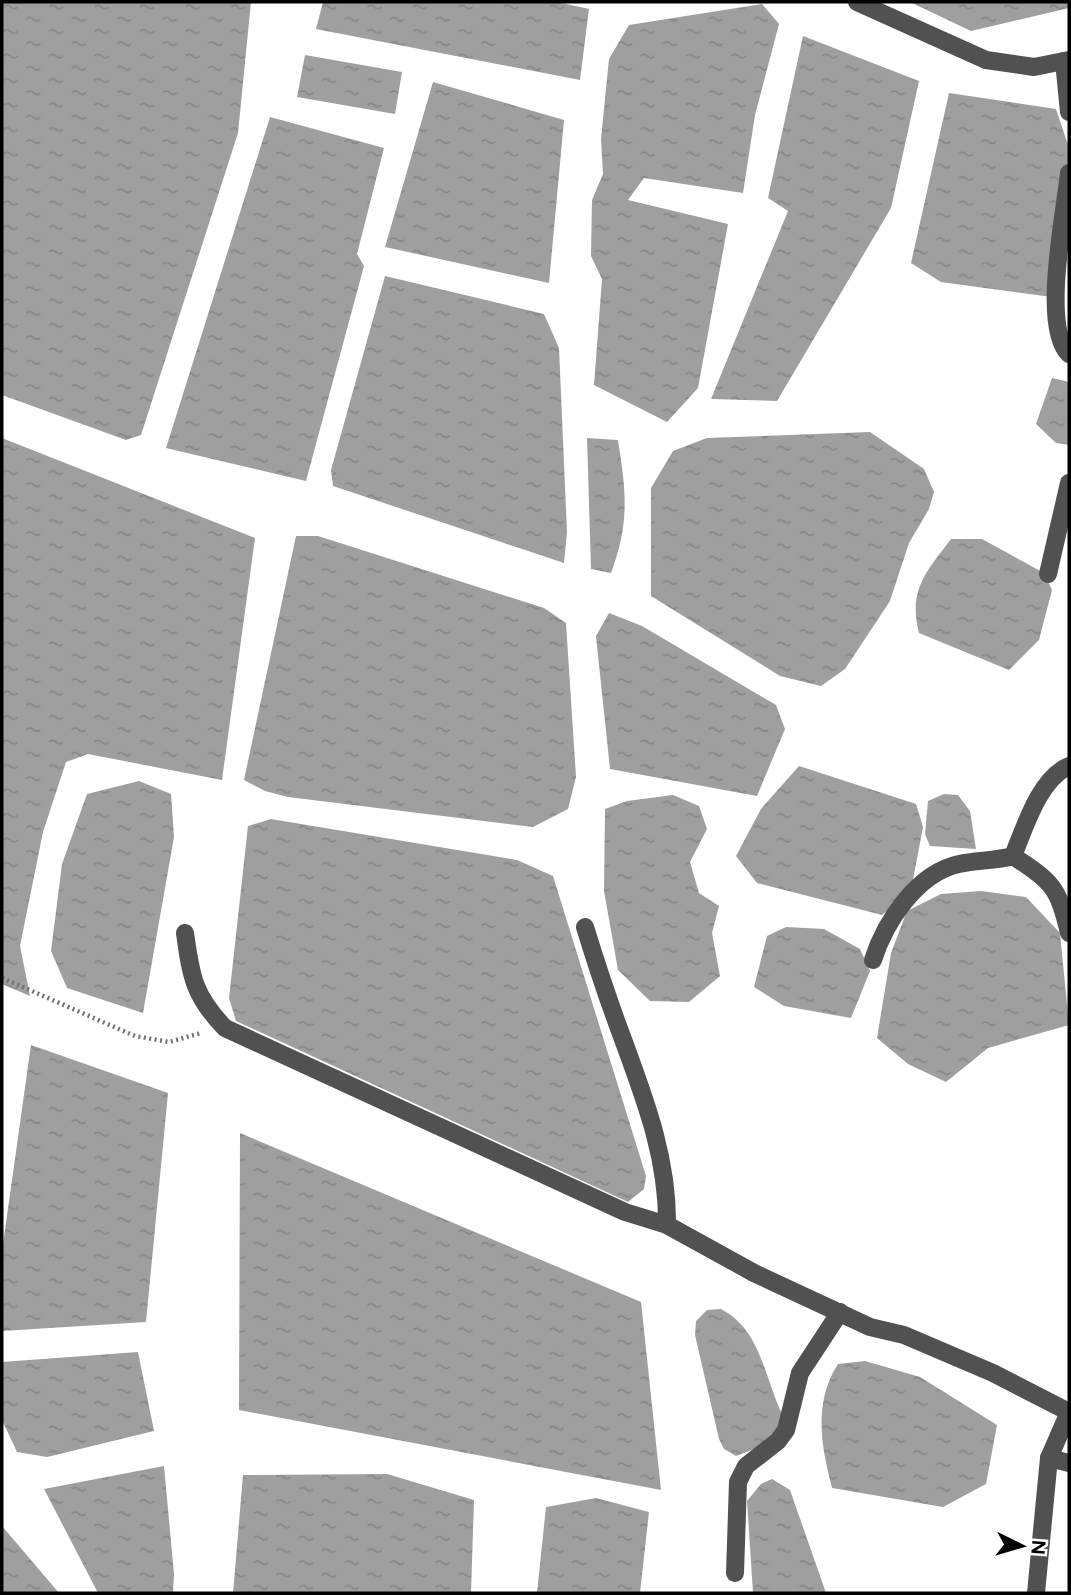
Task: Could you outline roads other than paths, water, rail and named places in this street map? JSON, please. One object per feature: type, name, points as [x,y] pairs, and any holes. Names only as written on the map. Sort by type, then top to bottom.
[{"type":"street","points":[[857,2],[985,60],[1034,67],[1067,61],[1069,112]]},
{"type":"street","points":[[1069,173],[1054,299],[1056,329],[1062,347],[1069,354]]},
{"type":"street","points":[[1048,574],[1069,483]]},
{"type":"street","points":[[873,960],[891,920],[913,894],[941,870],[959,864],[993,862],[1013,856],[1040,796],[1058,770],[1069,766]]},
{"type":"street","points":[[1013,856],[1047,878],[1059,894],[1069,933]]},
{"type":"street","points":[[585,927],[621,1035],[646,1096],[668,1191],[667,1225]]},
{"type":"street","points":[[185,933],[196,991],[204,1006],[225,1028],[625,1212],[667,1225],[754,1273],[870,1327],[904,1335],[993,1373],[1069,1412],[1049,1458],[1036,1593]]},
{"type":"street","points":[[735,1573],[738,1482],[741,1472],[778,1441],[786,1430],[800,1373],[840,1312]]},
{"type":"street","points":[[1049,1458],[1069,1463]]},
{"type":"water","points":[[2,2],[251,2],[238,133],[141,435],[126,440],[2,395]]},
{"type":"water","points":[[323,2],[557,2],[589,9],[580,80],[316,29]]},
{"type":"water","points":[[910,2],[1069,2],[1069,8],[971,31]]},
{"type":"water","points":[[762,4],[779,24],[755,115],[743,193],[644,178],[628,200],[728,224],[698,388],[667,422],[594,385],[602,279],[591,256],[592,200],[603,174],[601,139],[609,59],[629,25]]},
{"type":"water","points":[[803,36],[919,81],[891,208],[777,401],[711,399],[788,211],[768,198]]},
{"type":"water","points":[[305,55],[402,72],[395,114],[297,97]]},
{"type":"water","points":[[433,82],[564,120],[549,283],[385,247]]},
{"type":"water","points":[[949,93],[1056,109],[1069,148],[1064,214],[1052,297],[941,282],[911,263]]},
{"type":"water","points":[[270,117],[384,148],[357,254],[364,266],[306,481],[166,448]]},
{"type":"water","points":[[385,276],[544,314],[559,348],[567,532],[564,563],[333,486],[331,470]]},
{"type":"water","points":[[1052,378],[1069,382],[1069,445],[1056,443],[1036,424]]},
{"type":"water","points":[[870,432],[924,469],[934,492],[929,509],[909,543],[890,601],[845,669],[821,686],[780,676],[651,596],[651,488],[673,451],[707,438]]},
{"type":"water","points":[[2,438],[255,538],[222,780],[88,754],[66,762],[43,832],[20,946],[30,996],[2,984]]},
{"type":"water","points":[[587,438],[618,440],[625,507],[621,538],[611,573],[591,569]]},
{"type":"water","points":[[296,536],[318,536],[544,608],[566,623],[576,777],[568,809],[533,827],[288,797],[265,791],[244,780]]},
{"type":"water","points":[[951,539],[982,539],[1044,573],[1052,590],[1039,640],[1009,670],[919,633],[916,618],[918,593],[927,572]]},
{"type":"water","points":[[609,613],[642,626],[776,705],[785,729],[757,796],[610,769],[596,636]]},
{"type":"water","points":[[799,766],[916,804],[923,827],[911,890],[882,915],[757,883],[736,856],[761,809]]},
{"type":"water","points":[[139,781],[171,794],[174,837],[143,1013],[67,988],[51,951],[62,864],[87,794]]},
{"type":"water","points":[[944,794],[958,795],[970,811],[976,849],[930,846],[925,834],[928,801]]},
{"type":"water","points":[[673,795],[699,806],[707,829],[690,862],[699,893],[719,906],[712,933],[720,976],[689,1002],[650,1001],[618,970],[604,891],[605,809],[627,801]]},
{"type":"water","points":[[271,819],[517,860],[553,876],[646,1176],[644,1189],[628,1202],[236,1021],[229,998],[248,826]]},
{"type":"water","points":[[981,891],[1026,897],[1060,933],[1069,1025],[988,1048],[946,1082],[908,1064],[877,1038],[891,953],[907,911],[941,894]]},
{"type":"water","points":[[786,927],[824,929],[860,949],[870,971],[851,1018],[784,1006],[754,987],[767,936]]},
{"type":"water","points":[[31,1045],[168,1093],[146,1322],[2,1331],[2,1251]]},
{"type":"water","points":[[240,1133],[641,1302],[661,1490],[239,1410]]},
{"type":"water","points":[[721,1309],[744,1328],[753,1341],[781,1412],[782,1423],[762,1446],[736,1456],[724,1449],[719,1439],[695,1335],[696,1321],[707,1310]]},
{"type":"water","points":[[138,1352],[154,1431],[47,1457],[17,1452],[2,1420],[2,1362]]},
{"type":"water","points":[[865,1361],[920,1377],[997,1425],[986,1484],[943,1507],[832,1488],[822,1440],[825,1394],[838,1364]]},
{"type":"water","points":[[164,1466],[174,1574],[173,1593],[98,1593],[44,1489]]},
{"type":"water","points":[[387,1474],[474,1500],[471,1593],[233,1593],[243,1475]]},
{"type":"water","points":[[772,1479],[790,1490],[826,1593],[753,1593],[747,1501],[761,1484]]},
{"type":"water","points":[[596,1498],[649,1512],[640,1593],[537,1593],[546,1507]]},
{"type":"water","points":[[2,1526],[59,1593],[2,1593]]}]
